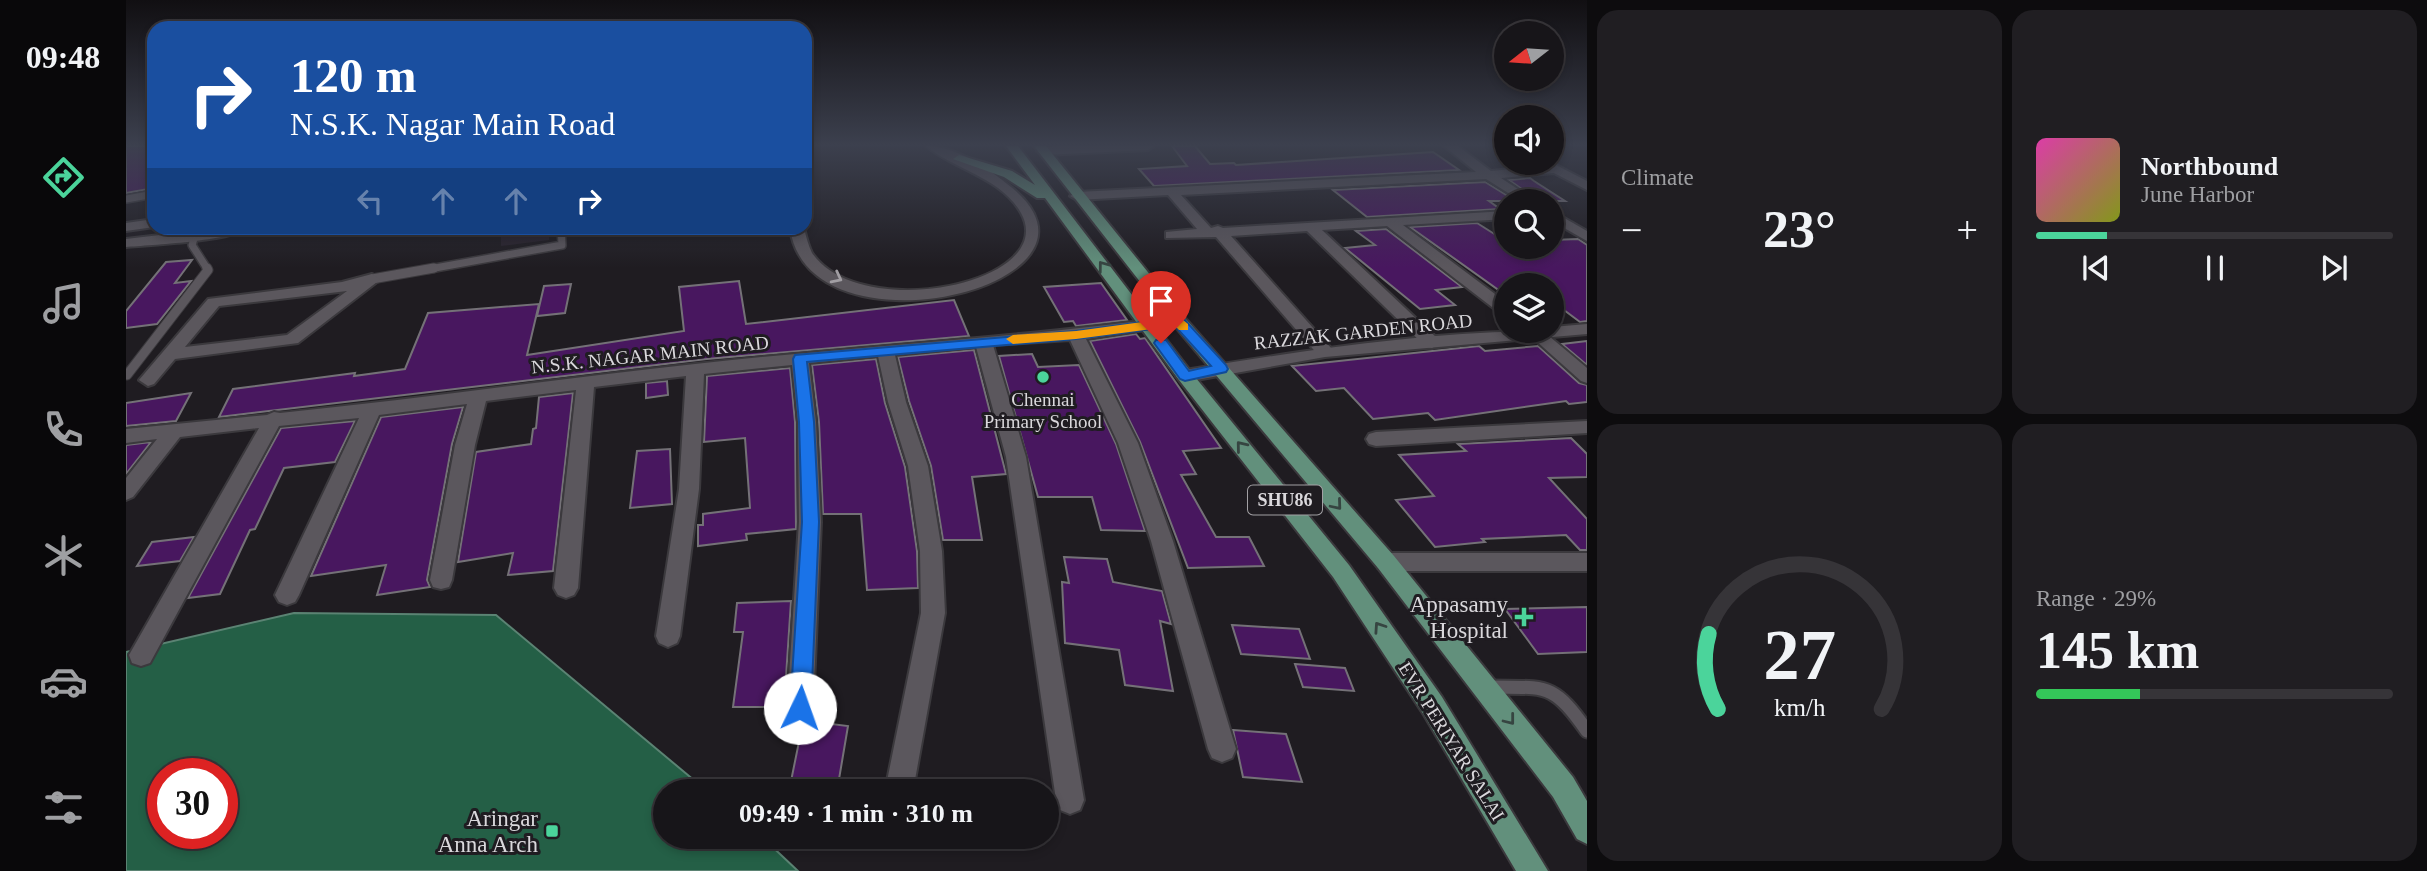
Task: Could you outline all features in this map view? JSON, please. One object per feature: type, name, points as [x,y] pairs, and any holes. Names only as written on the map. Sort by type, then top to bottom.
[{"type":"main road","points":[[1028,187],[1055,203]]},
{"type":"main road","name":"EVR PERIYAR SALAI","points":[[1043,187],[1185,376],[1341,572],[1433,706],[1533,871]]},
{"type":"main road","name":"SHU86","points":[[1070,187],[1179,321],[1386,562],[1563,787],[1587,829]]},
{"type":"main road","points":[[1171,234],[1212,230]]},
{"type":"main road","points":[[128,243],[177,235]]},
{"type":"street","points":[[800,235],[808,258],[835,278],[859,288],[882,293],[931,295],[979,286],[1016,263],[1028,247],[1033,227],[1029,216],[1015,197],[1000,187]]},
{"type":"street","points":[[1077,196],[1241,187]]},
{"type":"street","points":[[1170,190],[1212,230],[1325,352]]},
{"type":"street","points":[[1212,230],[1494,216]]},
{"type":"street","points":[[1390,222],[1494,301]]},
{"type":"street","points":[[1564,223],[1587,237]]},
{"type":"street","points":[[126,227],[147,224]]},
{"type":"street","points":[[1309,225],[1433,343]]},
{"type":"street","points":[[170,354],[292,339],[372,279]]},
{"type":"street","points":[[148,380],[214,302],[343,286],[372,279]]},
{"type":"street","name":"N.S.K. NAGAR MAIN ROAD","points":[[126,436],[274,418],[372,410],[695,369],[983,341],[1076,335],[1179,321]]},
{"type":"street","name":"RAZZAK GARDEN ROAD","points":[[1564,331],[1587,329]]},
{"type":"street","points":[[1076,335],[1128,443],[1162,541],[1222,750]]},
{"type":"street","name":"RAZZAK GARDEN ROAD","points":[[1185,376],[1325,352],[1494,337]]},
{"type":"street","points":[[983,341],[1016,457],[1070,800]]},
{"type":"street","points":[[1548,343],[1587,377]]},
{"type":"street","points":[[886,352],[897,402],[918,466],[930,551],[933,613],[901,779]]},
{"type":"street","points":[[800,359],[807,422],[810,522],[800,708]]},
{"type":"street","points":[[668,636],[689,489],[695,369]]},
{"type":"street","points":[[566,588],[586,382]]},
{"type":"street","points":[[441,580],[466,445],[478,397]]},
{"type":"street","points":[[287,595],[372,410]]},
{"type":"street","points":[[141,654],[274,418]]},
{"type":"street","points":[[1376,439],[1587,427]]},
{"type":"street","points":[[126,492],[173,432]]},
{"type":"street","points":[[1386,562],[1587,562]]},
{"type":"lane","points":[[126,199],[147,195]]},
{"type":"lane","points":[[127,375],[208,270],[192,246],[194,235]]},
{"type":"lane","points":[[372,279],[562,245],[561,235]]},
{"type":"lane","points":[[1485,687],[1544,688],[1553,691],[1562,698],[1587,731]]},
{"type":"shaded area","points":[[501,235],[549,235],[549,240],[501,246]]},
{"type":"shaded area","points":[[294,613],[496,615],[693,779],[653,779],[653,849],[775,849],[798,871],[126,871],[126,652]]},
{"type":"building","points":[[126,187],[147,187],[147,189],[126,193]]},
{"type":"building","points":[[1397,187],[1493,187],[1496,189],[1494,189],[1494,201],[1489,201],[1494,205],[1494,209],[1367,217],[1333,190]]},
{"type":"building","points":[[1518,187],[1543,187],[1547,189]]},
{"type":"building","points":[[1477,223],[1494,234],[1494,259],[1564,259],[1564,240],[1578,239],[1587,245],[1587,321],[1580,322],[1564,310],[1564,273],[1494,273],[1494,287],[1410,227]]},
{"type":"building","points":[[1386,229],[1462,287],[1436,290],[1455,305],[1420,309],[1345,248],[1375,245],[1356,231]]},
{"type":"building","points":[[192,260],[175,283],[191,281],[157,324],[126,328],[126,311],[166,262]]},
{"type":"building","points":[[739,281],[746,324],[954,300],[969,336],[707,359],[219,417],[233,389],[405,369],[428,313],[539,304],[527,355],[684,331],[679,287]]},
{"type":"building","points":[[1101,283],[1127,320],[1076,326],[1073,321],[1064,322],[1044,287]]},
{"type":"building","points":[[571,284],[565,313],[537,316],[544,286]]},
{"type":"building","points":[[1136,334],[1140,339],[1145,338],[1221,448],[1183,451],[1196,474],[1181,475],[1216,537],[1249,537],[1264,566],[1188,568],[1140,442],[1090,341]]},
{"type":"building","points":[[1587,341],[1587,365],[1562,344]]},
{"type":"building","points":[[1479,346],[1485,351],[1538,346],[1579,383],[1587,385],[1587,402],[1569,404],[1566,401],[1435,420],[1428,413],[1373,419],[1344,388],[1316,391],[1292,366]]},
{"type":"building","points":[[974,350],[1006,474],[972,477],[982,540],[943,540],[931,466],[909,401],[898,357]]},
{"type":"building","points":[[1032,354],[1038,367],[1079,365],[1116,444],[1145,531],[1101,530],[1092,497],[1038,497],[999,356]]},
{"type":"building","points":[[876,359],[885,403],[905,467],[917,551],[918,588],[867,590],[861,514],[823,514],[819,422],[812,365]]},
{"type":"building","points":[[790,368],[795,422],[796,529],[746,534],[747,540],[698,546],[698,525],[703,525],[703,514],[750,508],[745,438],[704,442],[707,376]]},
{"type":"building","points":[[667,381],[668,395],[646,398],[646,383]]},
{"type":"building","points":[[191,393],[176,421],[126,426],[126,403]]},
{"type":"building","points":[[573,393],[553,571],[508,575],[513,553],[458,562],[476,452],[531,444],[533,429],[536,428],[539,397]]},
{"type":"building","points":[[463,407],[452,444],[427,580],[430,587],[377,595],[386,565],[311,576],[381,417]]},
{"type":"building","points":[[355,421],[335,462],[284,468],[255,529],[250,530],[220,594],[188,598],[281,428]]},
{"type":"building","points":[[1571,438],[1587,454],[1587,477],[1549,478],[1587,519],[1587,550],[1580,550],[1566,535],[1482,539],[1485,542],[1435,547],[1396,500],[1434,496],[1399,455],[1466,451],[1458,444]]},
{"type":"building","points":[[151,442],[126,474],[126,445]]},
{"type":"building","points":[[670,449],[672,504],[630,508],[637,451]]},
{"type":"building","points":[[194,537],[180,561],[137,566],[152,542]]},
{"type":"building","points":[[1064,557],[1107,559],[1113,582],[1162,591],[1171,624],[1160,621],[1173,691],[1125,685],[1119,650],[1065,643],[1062,582],[1069,583]]},
{"type":"building","points":[[791,601],[784,707],[733,707],[743,632],[734,632],[737,603]]},
{"type":"building","points":[[1587,607],[1587,652],[1538,654],[1505,609]]},
{"type":"building","points":[[1232,625],[1299,629],[1310,659],[1241,654]]},
{"type":"building","points":[[1295,664],[1345,668],[1354,691],[1303,687]]},
{"type":"building","points":[[803,722],[848,726],[839,779],[791,779]]},
{"type":"building","points":[[1233,730],[1286,734],[1302,782],[1243,777]]},
{"type":"slow traffic","points":[[1013,339],[1076,335],[1179,321],[1184,327]]},
{"type":"place","name":"Chennai Primary School","points":[[1043,377]]},
{"type":"place","name":"Appasamy Hospital","points":[[1524,617]]},
{"type":"place","name":"Aringar Anna Arch","points":[[552,831]]},
{"type":"route","points":[[800,708],[810,522],[807,422],[800,359],[1076,335],[1179,321],[1221,369],[1185,376],[1161,343]]}]
